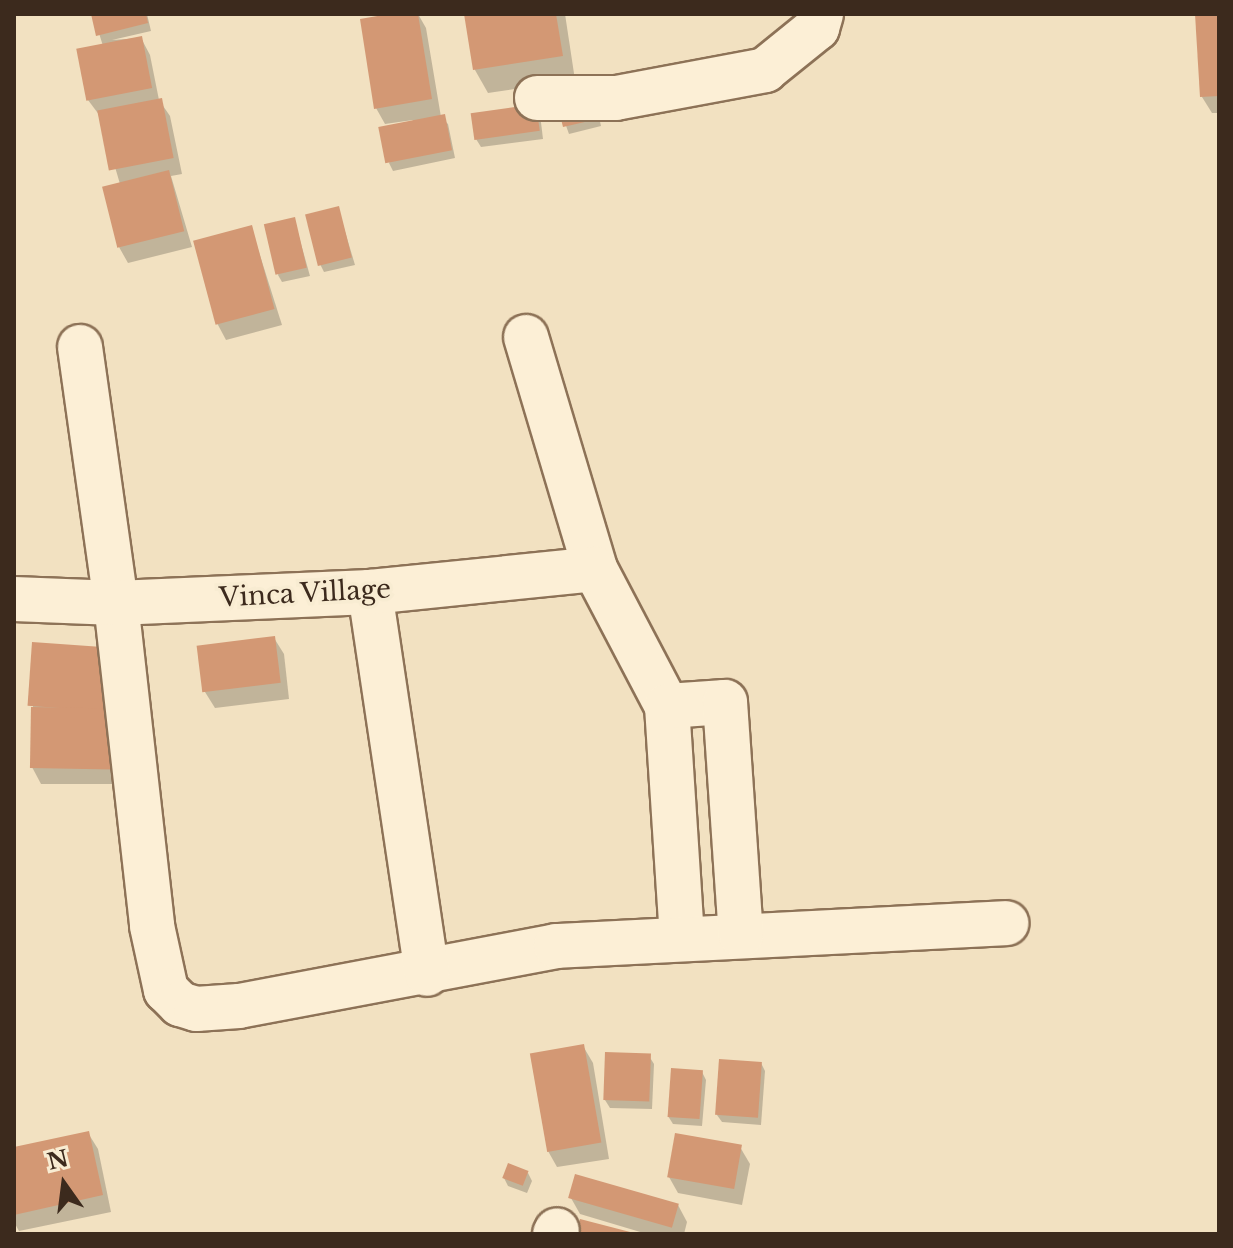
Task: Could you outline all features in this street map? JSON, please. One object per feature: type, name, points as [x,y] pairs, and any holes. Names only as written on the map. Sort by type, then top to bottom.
[{"type":"street","points":[[537,98],[616,98],[765,70],[817,28],[821,14]]},
{"type":"street","points":[[526,337],[595,569],[667,706],[682,937]]},
{"type":"street","points":[[80,347],[116,603],[152,926],[166,990],[180,1004],[196,1009],[427,974],[556,946],[682,937],[1006,923]]},
{"type":"street","name":"Vinca Village","points":[[14,599],[116,603],[370,592],[595,569]]},
{"type":"street","points":[[370,592],[427,974]]},
{"type":"street","points":[[667,706],[725,702],[741,935]]},
{"type":"building","points":[[91,14],[146,14],[148,23],[96,36]]},
{"type":"building","points":[[389,14],[418,14],[432,99],[374,109],[360,19]]},
{"type":"building","points":[[464,14],[556,14],[563,56],[473,70]]},
{"type":"building","points":[[1195,14],[1219,14],[1219,96],[1200,97]]},
{"type":"building","points":[[142,36],[152,88],[86,101],[76,49]]},
{"type":"building","points":[[162,98],[174,158],[109,170],[97,111]]},
{"type":"building","points":[[536,104],[540,131],[474,140],[471,113]]},
{"type":"building","points":[[558,107],[598,119],[563,127]]},
{"type":"building","points":[[445,114],[452,150],[385,163],[378,127]]},
{"type":"building","points":[[169,170],[184,231],[117,248],[102,187]]},
{"type":"building","points":[[339,206],[352,257],[318,266],[305,214]]},
{"type":"building","points":[[295,217],[307,268],[276,275],[264,224]]},
{"type":"building","points":[[252,225],[275,309],[216,325],[193,241]]},
{"type":"building","points":[[275,636],[281,683],[202,692],[197,646]]},
{"type":"building","points":[[32,642],[113,648],[108,711],[28,706]]},
{"type":"building","points":[[31,707],[114,708],[113,769],[30,768]]},
{"type":"building","points":[[584,1044],[601,1142],[547,1152],[530,1054]]},
{"type":"building","points":[[605,1052],[651,1054],[649,1102],[603,1100]]},
{"type":"building","points":[[719,1059],[762,1062],[758,1118],[715,1115]]},
{"type":"building","points":[[671,1068],[703,1070],[700,1119],[668,1117]]},
{"type":"building","points":[[89,1131],[103,1195],[14,1215],[14,1147]]},
{"type":"building","points":[[675,1133],[742,1145],[734,1189],[667,1177]]},
{"type":"building","points":[[508,1163],[529,1171],[523,1186],[502,1178]]},
{"type":"building","points":[[575,1174],[679,1204],[672,1228],[568,1198]]},
{"type":"building","points":[[580,1219],[634,1233],[634,1234],[576,1234]]}]
